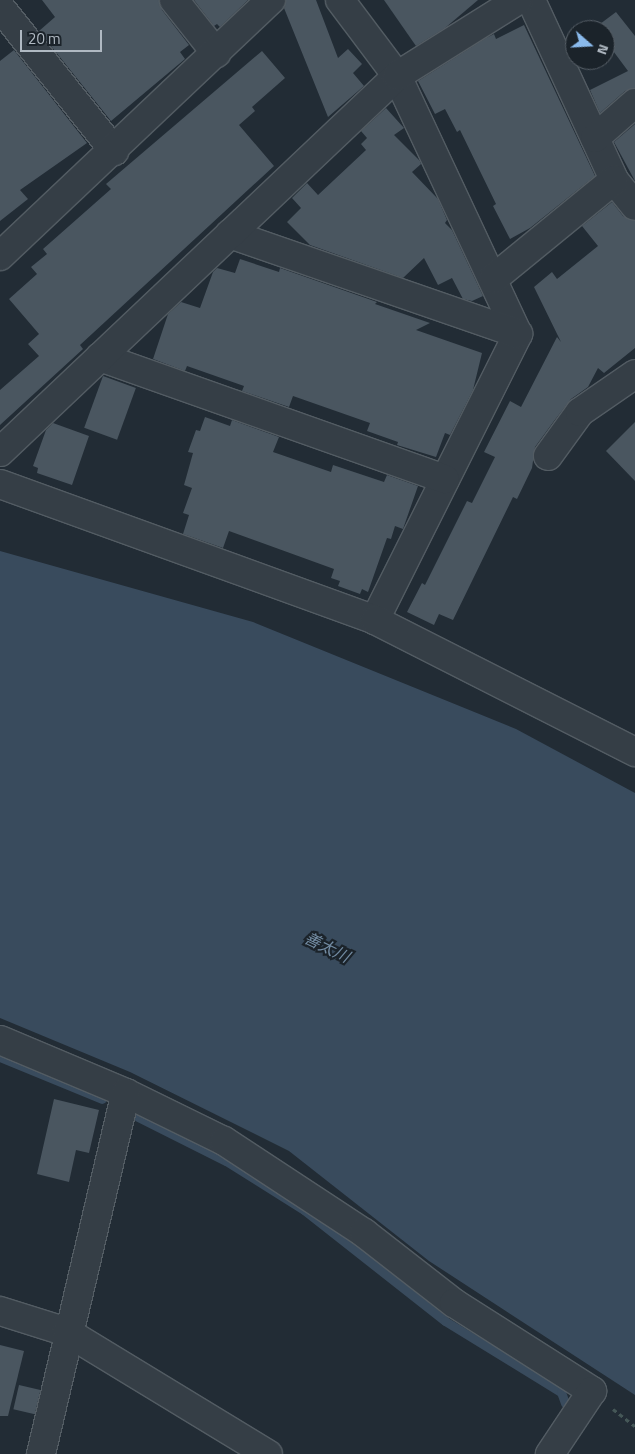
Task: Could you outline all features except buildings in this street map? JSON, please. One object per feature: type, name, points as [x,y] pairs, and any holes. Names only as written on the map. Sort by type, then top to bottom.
[{"type":"street","points":[[174,0],[216,53]]},
{"type":"street","points":[[0,256],[114,151],[271,0]]},
{"type":"street","points":[[340,0],[397,76],[518,334]]},
{"type":"street","points":[[0,452],[397,76],[518,0]]},
{"type":"street","points":[[531,0],[614,180],[635,206]]},
{"type":"street","points":[[0,7],[114,151]]},
{"type":"street","points":[[594,138],[635,103]]},
{"type":"street","points":[[492,279],[614,180]]},
{"type":"street","points":[[230,234],[518,334]]},
{"type":"street","points":[[375,620],[518,334]]},
{"type":"street","points":[[100,357],[445,479]]},
{"type":"street","points":[[548,456],[580,412],[635,374]]},
{"type":"street","points":[[0,484],[375,620],[635,752]]},
{"type":"street","points":[[0,1040],[126,1093],[224,1141],[364,1233],[454,1303],[592,1391],[550,1454]]},
{"type":"street","points":[[41,1454],[67,1332],[126,1093]]},
{"type":"street","points":[[0,1311],[67,1332],[268,1454]]},
{"type":"water","name":"善太川","points":[[0,551],[253,622],[516,729],[635,793],[635,1395],[429,1261],[289,1151],[130,1072],[0,1018]]},
{"type":"waterway","points":[[0,1057],[102,1099]]},
{"type":"waterway","points":[[138,1117],[226,1161],[304,1210],[445,1321],[561,1392],[565,1403]]}]
